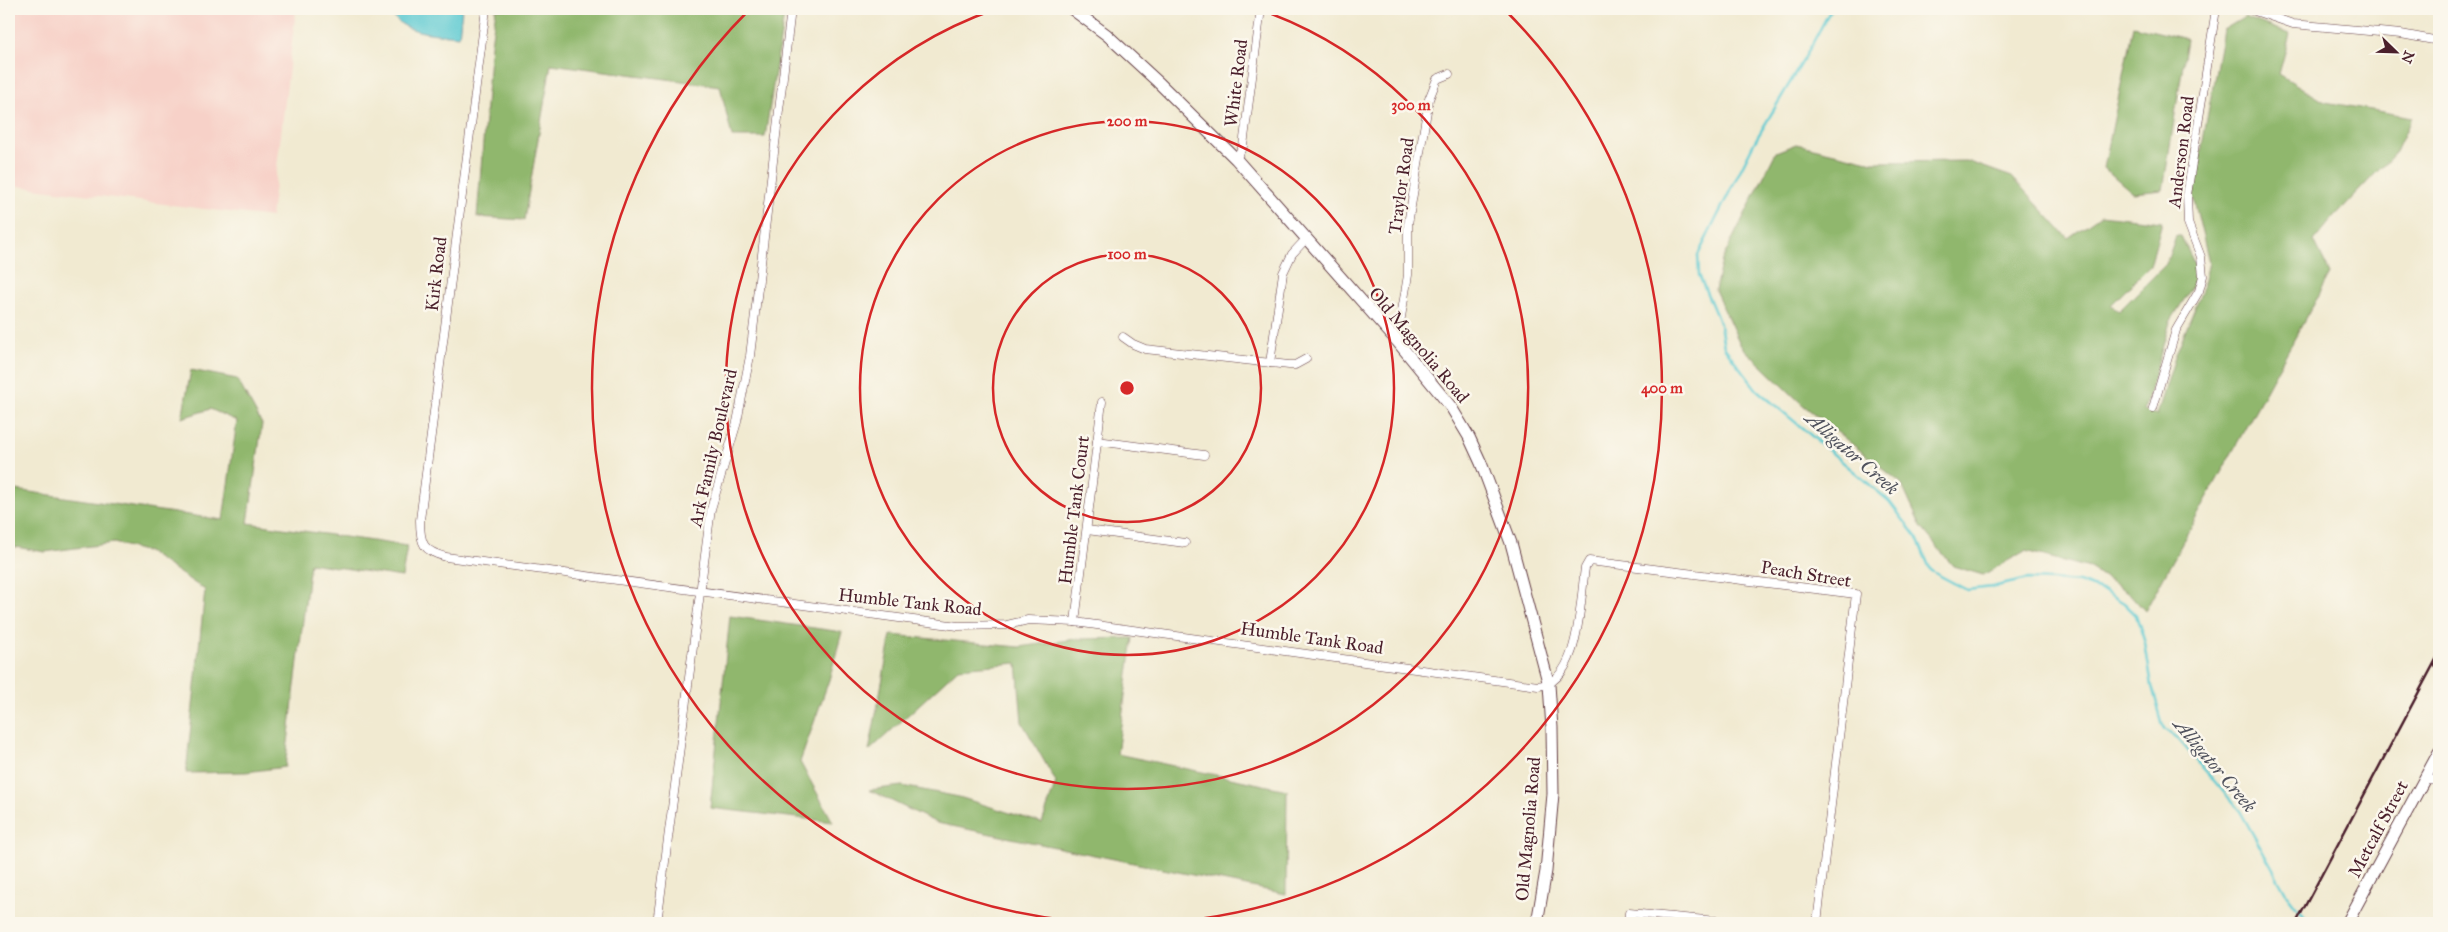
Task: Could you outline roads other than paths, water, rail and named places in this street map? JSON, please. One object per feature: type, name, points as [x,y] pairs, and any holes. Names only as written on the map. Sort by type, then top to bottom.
[{"type":"street","name":"Kirk Road","points":[[422,542],[420,520],[486,9]]},
{"type":"street","name":"Ark Family Boulevard","points":[[656,923],[711,509],[737,422],[745,386],[791,9]]},
{"type":"street","name":"Old Magnolia Road","points":[[1072,9],[1107,35],[1144,69],[1236,160],[1305,240],[1397,341],[1451,407],[1481,463],[1510,542],[1548,685],[1552,728],[1553,794],[1546,871],[1538,923]]},
{"type":"street","name":"White Road","points":[[1236,160],[1242,146],[1260,9]]},
{"type":"street","name":"Anderson Road","points":[[2152,408],[2176,330],[2199,290],[2203,276],[2201,257],[2188,223],[2187,196],[2216,9]]},
{"type":"street","points":[[2249,9],[2293,24],[2401,34],[2439,41]]},
{"type":"street","name":"Traylor Road","points":[[1397,341],[1408,275],[1408,224],[1429,99],[1437,79],[1449,74]]},
{"type":"street","points":[[1270,363],[1283,273],[1292,254],[1305,240]]},
{"type":"street","points":[[1123,337],[1132,344],[1145,349],[1295,365],[1306,359]]},
{"type":"street","name":"Humble Tank Court","points":[[1075,622],[1102,402]]},
{"type":"street","points":[[1097,441],[1204,455]]},
{"type":"street","points":[[1087,530],[1185,543]]},
{"type":"street","name":"Humble Tank Road","points":[[422,542],[426,549],[446,557],[958,626],[1000,625],[1028,620],[1075,622],[1538,686],[1548,685]]},
{"type":"street","name":"Peach Street","points":[[1548,685],[1560,677],[1570,658],[1574,645],[1585,568],[1589,561],[1856,594],[1816,923]]},
{"type":"street","name":"Metcalf Street","points":[[2347,923],[2439,752]]},
{"type":"street","points":[[2425,779],[2439,780]]},
{"type":"street","points":[[1628,923],[1630,913],[1739,923]]},
{"type":"water","points":[[389,9],[462,9],[459,36],[429,33],[410,28],[394,18]]},
{"type":"waterway","name":"Alligator Creek","points":[[1831,9],[1804,59],[1754,143],[1698,255],[1699,275],[1720,324],[1724,347],[1757,390],[1889,501],[1917,538],[1931,571],[1967,590],[2028,579],[2079,582],[2104,591],[2124,603],[2136,615],[2145,643],[2152,686],[2164,729],[2179,740],[2240,811],[2286,893],[2309,923]]},
{"type":"railway","points":[[2296,923],[2439,654]]}]
